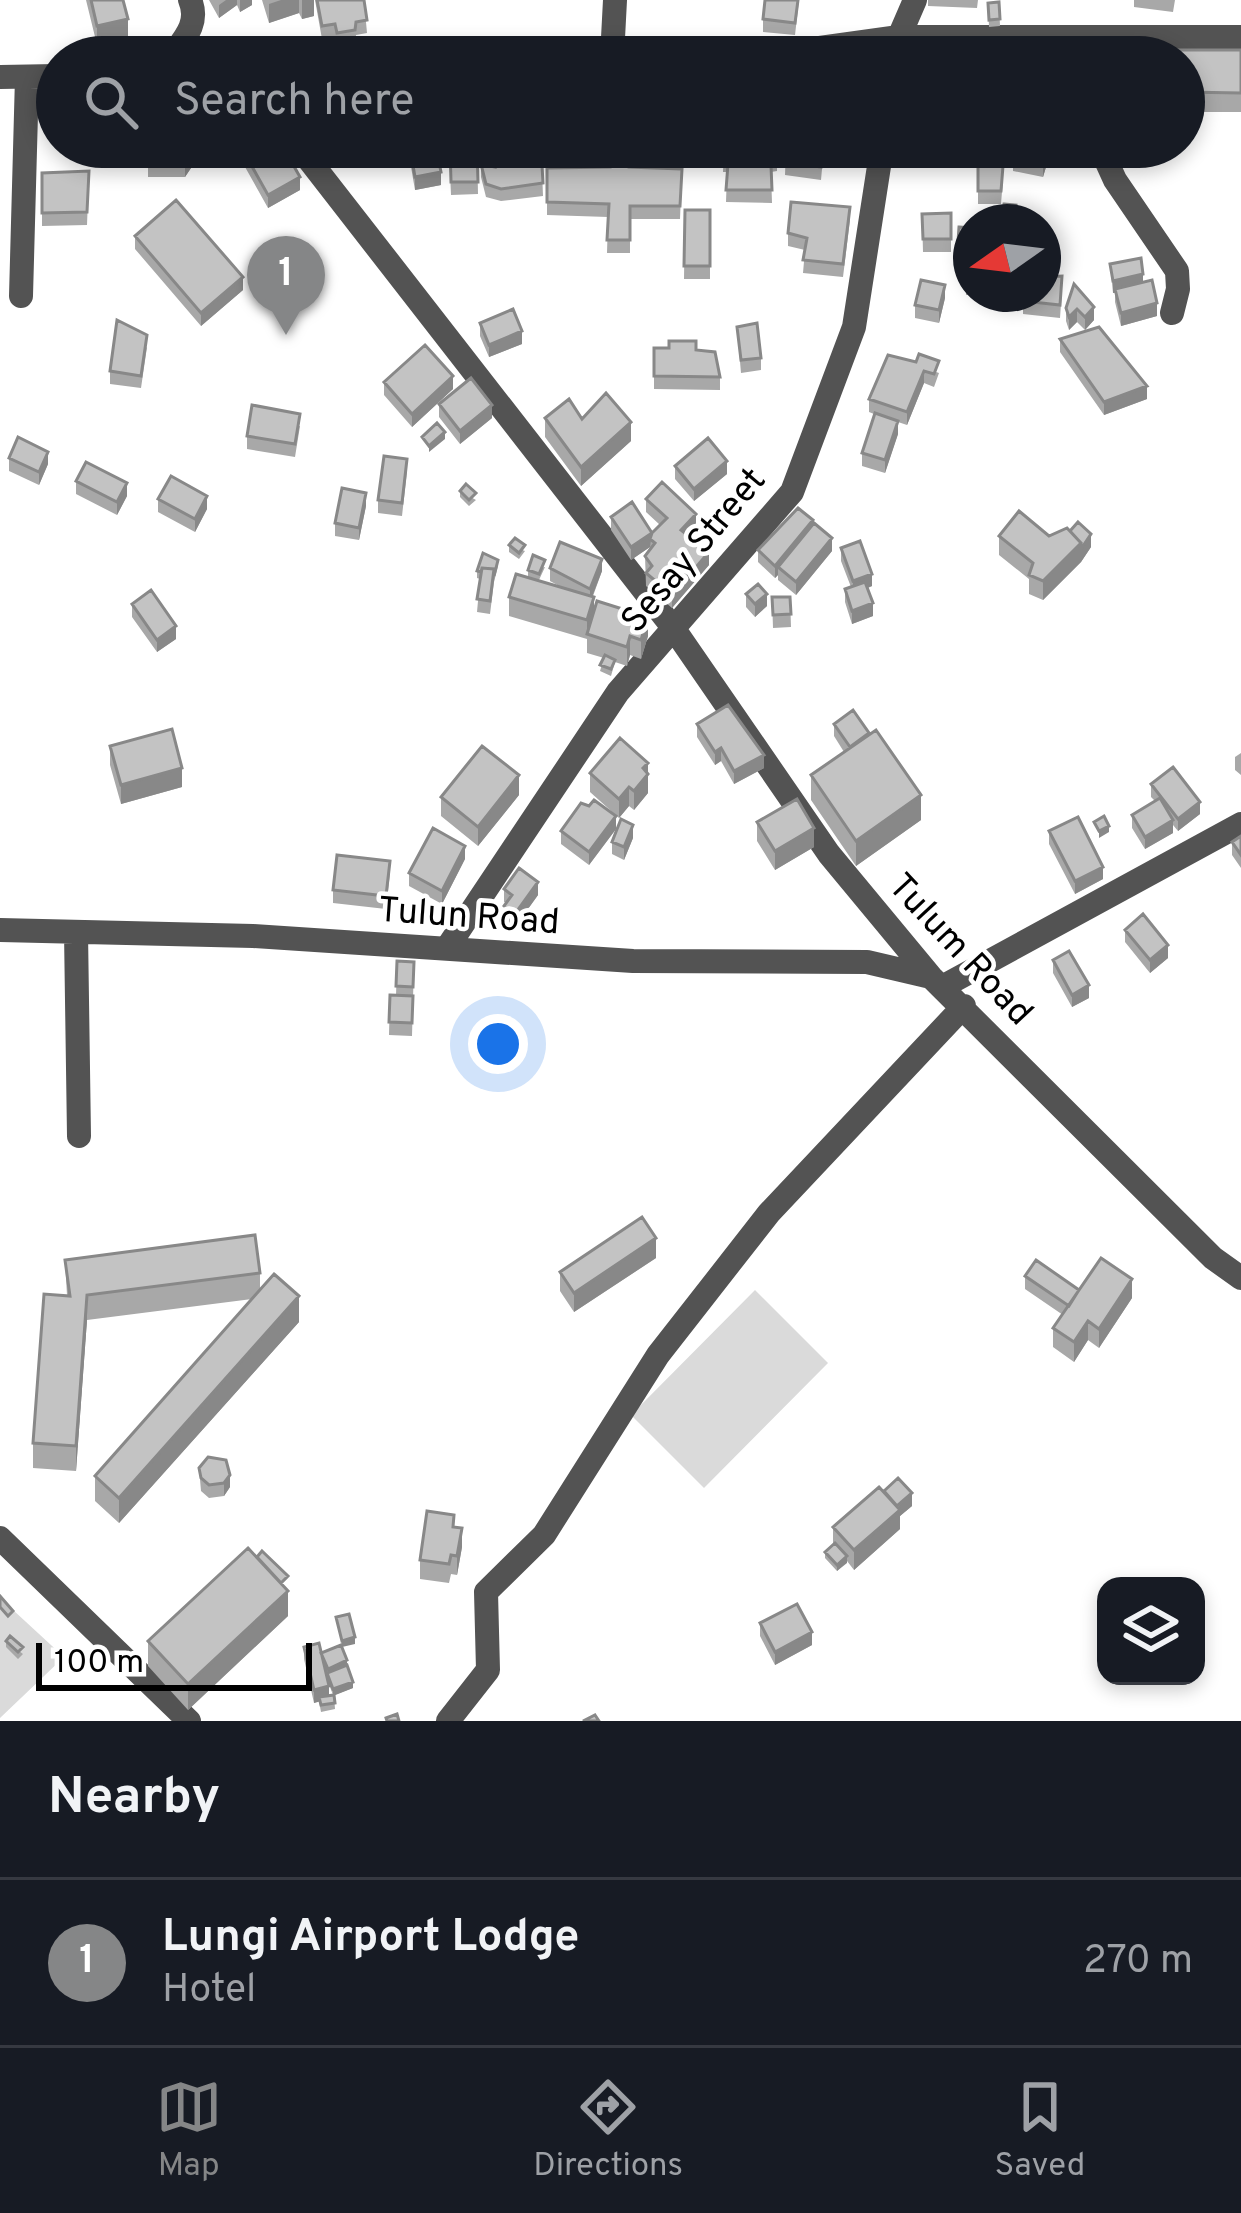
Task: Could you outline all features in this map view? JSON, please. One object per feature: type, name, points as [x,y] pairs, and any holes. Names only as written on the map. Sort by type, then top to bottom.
[{"type":"street","points":[[186,36],[194,11],[190,0]]},
{"type":"street","points":[[614,36],[615,0]]},
{"type":"street","points":[[902,36],[915,0]]},
{"type":"street","points":[[1205,38],[1241,37]]},
{"type":"street","points":[[20,296],[27,76]]},
{"type":"street","points":[[0,77],[36,76]]},
{"type":"street","name":"Tulum Road","points":[[315,168],[674,629],[829,854],[937,982],[1213,1258],[1241,1278]]},
{"type":"street","name":"Sesay Street","points":[[447,948],[618,692],[792,492],[854,327],[879,168]]},
{"type":"street","points":[[1110,168],[1176,268],[1178,290],[1172,313]]},
{"type":"street","points":[[937,982],[1241,824]]},
{"type":"street","name":"Tulun Road","points":[[0,930],[253,936],[669,962],[867,962],[937,982]]},
{"type":"street","points":[[76,932],[79,1136]]},
{"type":"street","points":[[448,1721],[488,1670],[486,1592],[544,1535],[658,1355],[769,1213],[964,1006]]},
{"type":"street","points":[[0,1538],[189,1721]]},
{"type":"shaded area","points":[[755,1290],[828,1363],[704,1488],[631,1415]]},
{"type":"shaded area","points":[[0,1598],[64,1657],[0,1718]]},
{"type":"building","points":[[91,0],[123,0],[128,19],[97,26]]},
{"type":"building","points":[[317,0],[364,0],[367,20],[356,22],[355,30],[337,33],[335,24],[322,26]]},
{"type":"building","points":[[765,0],[798,0],[795,23],[763,19]]},
{"type":"building","points":[[999,2],[1000,19],[989,20],[988,3]]},
{"type":"building","points":[[1205,50],[1241,50],[1241,93],[1205,92]]},
{"type":"building","points":[[253,168],[295,168],[300,177],[268,195]]},
{"type":"building","points":[[413,168],[440,168],[441,172],[415,177]]},
{"type":"building","points":[[451,168],[478,168],[478,182],[451,182]]},
{"type":"building","points":[[482,168],[542,168],[543,183],[501,189],[486,184]]},
{"type":"building","points":[[547,168],[682,169],[680,206],[630,206],[630,240],[607,240],[609,204],[547,202]]},
{"type":"building","points":[[728,168],[771,168],[772,190],[726,190]]},
{"type":"building","points":[[978,168],[1003,168],[1001,191],[978,191]]},
{"type":"building","points":[[89,171],[87,212],[42,213],[42,173]]},
{"type":"building","points":[[176,200],[243,277],[201,313],[135,236]]},
{"type":"building","points":[[791,202],[850,207],[843,264],[803,260],[807,238],[788,233]]},
{"type":"building","points":[[685,210],[710,210],[710,266],[684,266]]},
{"type":"building","points":[[951,213],[951,239],[923,239],[922,214]]},
{"type":"building","points":[[1141,258],[1143,274],[1113,281],[1110,264]]},
{"type":"building","points":[[921,280],[945,285],[939,310],[915,305]]},
{"type":"building","points":[[1152,280],[1157,303],[1121,313],[1115,289]]},
{"type":"building","points":[[1074,284],[1094,307],[1085,317],[1077,309],[1069,317],[1066,308]]},
{"type":"building","points":[[513,309],[522,331],[489,345],[480,323]]},
{"type":"building","points":[[117,320],[147,335],[141,376],[110,371]]},
{"type":"building","points":[[757,323],[761,358],[741,360],[737,327]]},
{"type":"building","points":[[1099,327],[1147,386],[1104,402],[1060,339]]},
{"type":"building","points":[[669,341],[696,341],[696,350],[715,352],[720,377],[654,376],[654,348],[669,348]]},
{"type":"building","points":[[425,345],[453,376],[412,414],[384,382]]},
{"type":"building","points":[[919,354],[939,361],[934,374],[924,371],[907,412],[869,399],[888,355],[916,362]]},
{"type":"building","points":[[471,378],[492,405],[460,431],[439,404]]},
{"type":"building","points":[[606,393],[631,422],[581,467],[545,418],[569,399],[582,419]]},
{"type":"building","points":[[252,405],[300,414],[295,444],[247,436]]},
{"type":"building","points":[[875,413],[898,421],[885,460],[862,453]]},
{"type":"building","points":[[437,423],[445,432],[429,446],[422,437]]},
{"type":"building","points":[[18,437],[48,452],[39,472],[9,458]]},
{"type":"building","points":[[708,438],[727,461],[694,489],[675,466]]},
{"type":"building","points":[[384,456],[407,459],[402,503],[378,500]]},
{"type":"building","points":[[86,462],[127,483],[117,502],[76,481]]},
{"type":"building","points":[[171,476],[207,496],[195,519],[158,499]]},
{"type":"building","points":[[662,482],[696,514],[681,530],[709,552],[672,595],[646,573],[652,566],[645,556],[655,543],[650,539],[667,518],[646,499]]},
{"type":"building","points":[[466,484],[476,493],[469,500],[460,491]]},
{"type":"building","points":[[342,488],[366,493],[359,528],[335,523]]},
{"type":"building","points":[[632,502],[652,533],[631,547],[611,517]]},
{"type":"building","points":[[798,508],[813,520],[775,566],[758,550]]},
{"type":"building","points":[[1019,511],[1049,536],[1067,528],[1081,543],[1043,581],[1029,575],[1033,563],[999,536]]},
{"type":"building","points":[[1078,522],[1091,534],[1081,549],[1070,531]]},
{"type":"building","points":[[814,523],[832,538],[796,582],[778,567]]},
{"type":"building","points":[[515,538],[525,545],[519,553],[509,545]]},
{"type":"building","points":[[860,541],[872,574],[853,581],[841,548]]},
{"type":"building","points":[[560,542],[602,559],[590,589],[550,568]]},
{"type":"building","points":[[483,553],[498,560],[494,576],[494,569],[477,571]]},
{"type":"building","points":[[533,555],[545,560],[539,574],[528,570]]},
{"type":"building","points":[[482,568],[494,569],[490,601],[477,599]]},
{"type":"building","points":[[516,574],[594,597],[587,620],[509,597]]},
{"type":"building","points":[[865,582],[873,603],[852,611],[845,589]]},
{"type":"building","points":[[758,584],[767,594],[755,604],[746,594]]},
{"type":"building","points":[[151,590],[176,626],[157,640],[132,604]]},
{"type":"building","points":[[772,597],[790,597],[791,614],[773,615]]},
{"type":"building","points":[[597,601],[648,617],[641,640],[630,636],[627,647],[587,634]]},
{"type":"building","points":[[605,655],[615,660],[611,669],[600,665]]},
{"type":"building","points":[[728,705],[764,755],[734,771],[721,748],[715,752],[697,724]]},
{"type":"building","points":[[853,710],[869,733],[850,747],[834,724]]},
{"type":"building","points":[[172,729],[182,768],[121,785],[110,746]]},
{"type":"building","points":[[876,730],[921,795],[856,841],[811,775]]},
{"type":"building","points":[[620,738],[648,763],[643,768],[648,774],[634,791],[629,787],[619,799],[590,773]]},
{"type":"building","points":[[482,746],[519,775],[478,827],[441,797]]},
{"type":"building","points":[[1173,767],[1200,802],[1178,819],[1151,784]]},
{"type":"building","points":[[1160,798],[1173,820],[1145,837],[1132,815]]},
{"type":"building","points":[[797,799],[814,828],[775,851],[757,822]]},
{"type":"building","points":[[594,800],[616,816],[589,852],[561,831],[581,803],[589,806]]},
{"type":"building","points":[[1104,816],[1109,826],[1099,831],[1094,822]]},
{"type":"building","points":[[1078,817],[1103,867],[1075,881],[1049,831]]},
{"type":"building","points":[[621,819],[633,825],[624,847],[612,842]]},
{"type":"building","points":[[433,828],[465,846],[442,891],[409,873]]},
{"type":"building","points":[[337,855],[390,861],[386,896],[333,890]]},
{"type":"building","points":[[519,868],[538,882],[515,914],[504,906],[512,895],[504,889]]},
{"type":"building","points":[[1143,914],[1168,945],[1150,960],[1125,930]]},
{"type":"building","points":[[1069,951],[1089,985],[1072,995],[1053,960]]},
{"type":"building","points":[[397,961],[414,962],[413,987],[396,986]]},
{"type":"building","points":[[390,995],[413,996],[412,1023],[389,1022]]},
{"type":"building","points":[[642,1217],[656,1238],[574,1293],[560,1272]]},
{"type":"building","points":[[255,1235],[260,1273],[87,1295],[76,1446],[33,1443],[44,1294],[70,1296],[65,1260]]},
{"type":"building","points":[[1101,1258],[1132,1279],[1099,1329],[1088,1321],[1074,1342],[1053,1328]]},
{"type":"building","points":[[1036,1260],[1079,1290],[1069,1306],[1025,1276]]},
{"type":"building","points":[[274,1274],[299,1296],[119,1498],[95,1476]]},
{"type":"building","points":[[208,1457],[226,1460],[230,1475],[224,1483],[209,1485],[201,1478],[199,1468]]},
{"type":"building","points":[[898,1478],[912,1493],[897,1506],[884,1491]]},
{"type":"building","points":[[879,1487],[900,1510],[854,1550],[833,1527]]},
{"type":"building","points":[[427,1511],[454,1515],[453,1527],[462,1528],[457,1556],[451,1555],[449,1564],[420,1560]]},
{"type":"building","points":[[835,1543],[847,1556],[837,1565],[825,1552]]},
{"type":"building","points":[[248,1548],[288,1591],[188,1684],[148,1641]]},
{"type":"building","points":[[262,1551],[288,1576],[281,1583],[257,1557]]},
{"type":"building","points":[[0,1596],[13,1611],[8,1616],[0,1607]]},
{"type":"building","points":[[797,1604],[812,1632],[775,1652],[760,1623]]},
{"type":"building","points":[[349,1614],[355,1637],[342,1641],[336,1617]]},
{"type":"building","points":[[10,1636],[23,1647],[18,1652],[6,1641]]},
{"type":"building","points":[[319,1643],[329,1686],[314,1690],[304,1647]]},
{"type":"building","points":[[341,1645],[347,1660],[328,1669],[321,1653]]},
{"type":"building","points":[[347,1665],[353,1682],[333,1689],[327,1673]]},
{"type":"building","points":[[334,1695],[335,1703],[321,1705],[319,1697]]},
{"type":"place","name":"Lungi Airport Lodge","points":[[286,335]]}]
